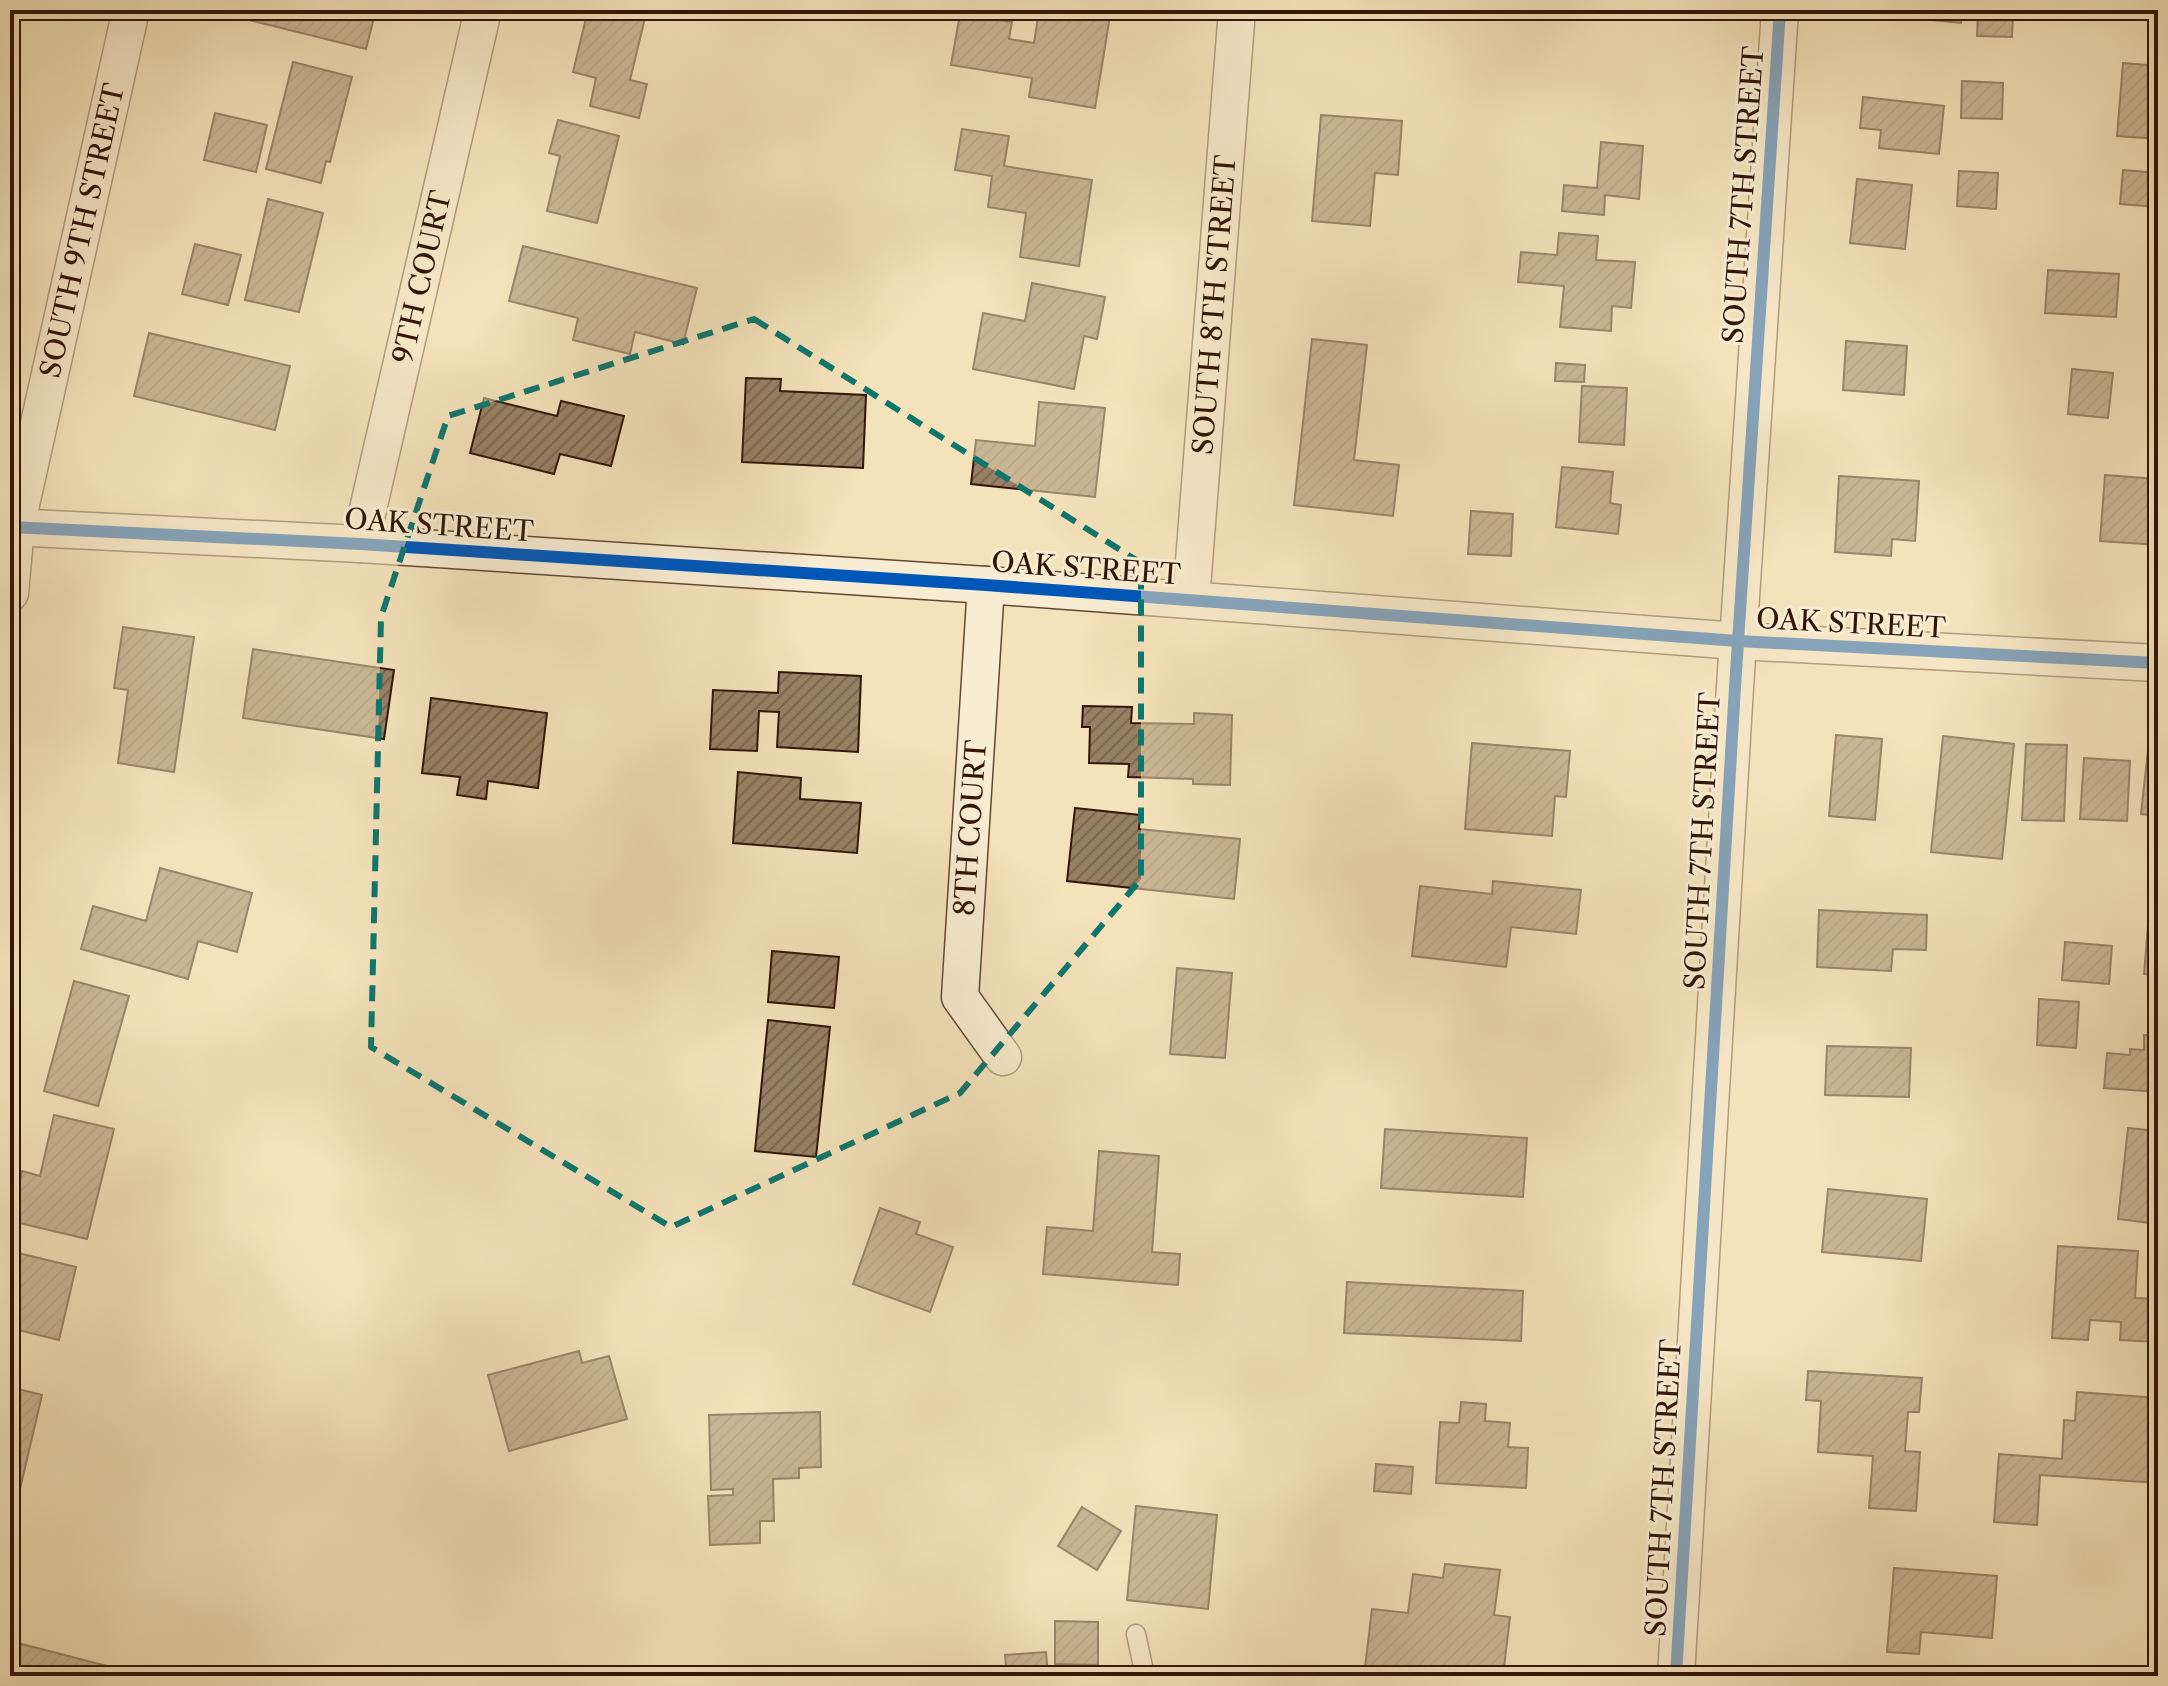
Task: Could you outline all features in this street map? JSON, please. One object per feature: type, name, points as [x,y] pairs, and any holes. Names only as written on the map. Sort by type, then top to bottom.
[{"type":"street","name":"SOUTH 9TH STREET","points":[[10,593],[13,527],[131,10]]},
{"type":"street","name":"9TH COURT","points":[[360,544],[483,10]]},
{"type":"street","name":"SOUTH 8TH STREET","points":[[1191,600],[1237,10]]},
{"type":"street","name":"SOUTH 7TH STREET","points":[[1676,1676],[1738,641],[1780,10]]},
{"type":"street","name":"OAK STREET","points":[[13,527],[360,544],[986,585],[1738,641],[2158,663]]},
{"type":"street","name":"8TH COURT","points":[[986,585],[960,997],[1003,1057]]},
{"type":"lane","points":[[1136,1634],[1145,1676]]},
{"type":"highlighted area","points":[[754,319],[1141,563],[1141,879],[960,1093],[671,1227],[371,1047],[381,617],[448,416]]},
{"type":"building","points":[[247,10],[376,10],[366,49],[245,19]]},
{"type":"building","points":[[588,10],[647,10],[630,80],[647,84],[639,118],[590,106],[596,78],[573,72]]},
{"type":"building","points":[[1039,10],[1111,10],[1095,108],[1029,97],[1032,78],[951,65],[960,14],[1012,22],[1009,39],[1034,43]]},
{"type":"building","points":[[1632,10],[1673,10],[1673,18],[1632,17]]},
{"type":"building","points":[[1850,10],[1962,10],[1961,23]]},
{"type":"building","points":[[1978,10],[2013,10],[2012,37],[1977,36]]},
{"type":"building","points":[[293,62],[352,77],[330,162],[326,161],[321,183],[266,169]]},
{"type":"building","points":[[2123,63],[2158,66],[2158,139],[2117,136]]},
{"type":"building","points":[[1962,81],[2003,83],[2002,119],[1961,118]]},
{"type":"building","points":[[1863,97],[1944,106],[1939,154],[1879,148],[1881,130],[1860,128]]},
{"type":"building","points":[[215,113],[267,125],[256,172],[204,160]]},
{"type":"building","points":[[1321,115],[1402,121],[1398,175],[1375,173],[1370,226],[1312,221]]},
{"type":"building","points":[[558,120],[619,136],[597,223],[547,211],[560,156],[549,153]]},
{"type":"building","points":[[962,129],[1009,136],[1004,166],[1092,180],[1079,266],[1020,257],[1026,213],[988,207],[992,176],[955,170]]},
{"type":"building","points":[[1601,142],[1643,146],[1639,199],[1605,195],[1604,215],[1562,211],[1564,185],[1597,188]]},
{"type":"building","points":[[2123,170],[2158,173],[2158,207],[2120,204]]},
{"type":"building","points":[[1959,171],[1998,173],[1996,209],[1957,206]]},
{"type":"building","points":[[1857,179],[1912,185],[1905,249],[1850,243]]},
{"type":"building","points":[[268,199],[323,213],[299,312],[245,300]]},
{"type":"building","points":[[1559,233],[1598,236],[1596,260],[1635,262],[1631,308],[1612,306],[1611,331],[1560,327],[1564,286],[1518,282],[1521,252],[1557,255]]},
{"type":"building","points":[[195,244],[241,255],[228,305],[182,294]]},
{"type":"building","points":[[523,246],[697,288],[683,344],[635,332],[630,354],[573,340],[578,318],[509,301]]},
{"type":"building","points":[[2048,270],[2119,274],[2116,317],[2045,313]]},
{"type":"building","points":[[1032,283],[1105,297],[1097,339],[1084,336],[1074,389],[973,369],[983,313],[1025,321]]},
{"type":"building","points":[[149,333],[290,366],[275,430],[134,396]]},
{"type":"building","points":[[1312,339],[1367,345],[1354,460],[1399,465],[1393,516],[1294,505]]},
{"type":"building","points":[[1846,341],[1907,346],[1904,395],[1843,390]]},
{"type":"building","points":[[1556,363],[1585,365],[1584,382],[1555,381]]},
{"type":"building","points":[[2072,369],[2113,373],[2108,418],[2068,414]]},
{"type":"building","points":[[746,378],[781,379],[780,391],[866,395],[863,468],[742,462]]},
{"type":"building","points":[[1582,386],[1627,388],[1624,445],[1579,442]]},
{"type":"building","points":[[484,398],[557,416],[561,401],[624,416],[611,466],[560,454],[554,474],[470,453]]},
{"type":"building","points":[[1039,402],[1105,408],[1095,497],[971,484],[976,440],[1035,446]]},
{"type":"building","points":[[1562,467],[1613,472],[1610,503],[1621,505],[1618,534],[1556,527]]},
{"type":"building","points":[[2105,475],[2158,479],[2158,545],[2100,541]]},
{"type":"building","points":[[1839,476],[1919,481],[1915,541],[1892,539],[1891,556],[1835,552]]},
{"type":"building","points":[[1471,511],[1513,514],[1511,556],[1468,554]]},
{"type":"building","points":[[123,627],[194,637],[174,772],[118,763],[128,690],[114,688]]},
{"type":"building","points":[[253,649],[394,670],[384,739],[243,718]]},
{"type":"building","points":[[779,672],[861,676],[858,752],[777,747],[779,712],[759,711],[757,751],[710,749],[713,690],[778,693]]},
{"type":"building","points":[[431,698],[547,713],[538,788],[488,781],[486,799],[457,795],[460,777],[422,773]]},
{"type":"building","points":[[1083,706],[1132,707],[1131,723],[1194,724],[1194,713],[1232,715],[1230,785],[1193,784],[1193,779],[1128,777],[1129,764],[1089,763],[1090,727],[1082,727]]},
{"type":"building","points":[[1836,735],[1882,739],[1875,820],[1829,816]]},
{"type":"building","points":[[1943,736],[2014,744],[2002,859],[1931,852]]},
{"type":"building","points":[[1472,743],[1570,751],[1566,797],[1555,796],[1552,836],[1465,829]]},
{"type":"building","points":[[2026,744],[2067,745],[2064,821],[2022,820]]},
{"type":"building","points":[[2148,750],[2158,751],[2158,816],[2141,814]]},
{"type":"building","points":[[2084,758],[2130,761],[2127,821],[2080,819]]},
{"type":"building","points":[[738,772],[801,778],[800,799],[861,803],[857,853],[733,843]]},
{"type":"building","points":[[1075,808],[1140,815],[1139,829],[1240,839],[1234,899],[1067,881]]},
{"type":"building","points":[[160,868],[252,893],[237,952],[198,941],[188,979],[81,949],[93,906],[146,921]]},
{"type":"building","points":[[1493,881],[1581,890],[1576,934],[1511,927],[1506,967],[1412,956],[1420,886],[1492,894]]},
{"type":"building","points":[[1819,910],[1927,915],[1926,950],[1893,949],[1891,971],[1817,967]]},
{"type":"building","points":[[2148,925],[2158,926],[2158,975],[2144,974]]},
{"type":"building","points":[[2065,942],[2112,946],[2109,984],[2062,980]]},
{"type":"building","points":[[772,951],[839,957],[834,1008],[768,1002]]},
{"type":"building","points":[[1177,968],[1232,973],[1225,1058],[1170,1054]]},
{"type":"building","points":[[74,981],[129,996],[98,1106],[44,1091]]},
{"type":"building","points":[[2039,999],[2079,1002],[2076,1048],[2037,1045]]},
{"type":"building","points":[[768,1020],[830,1027],[816,1157],[755,1151]]},
{"type":"building","points":[[2144,1035],[2158,1036],[2158,1092],[2104,1088],[2107,1053],[2130,1055],[2130,1049],[2144,1050]]},
{"type":"building","points":[[1827,1046],[1911,1048],[1909,1097],[1825,1095]]},
{"type":"building","points":[[54,1115],[114,1129],[87,1239],[11,1221],[22,1171],[40,1176]]},
{"type":"building","points":[[2128,1128],[2158,1131],[2158,1224],[2118,1219]]},
{"type":"building","points":[[1385,1129],[1527,1138],[1523,1197],[1381,1188]]},
{"type":"building","points":[[1099,1151],[1159,1156],[1152,1252],[1180,1254],[1178,1285],[1043,1274],[1047,1227],[1093,1231]]},
{"type":"building","points":[[1828,1189],[1927,1199],[1921,1261],[1822,1252]]},
{"type":"building","points":[[880,1208],[920,1222],[916,1234],[953,1247],[930,1312],[853,1284]]},
{"type":"building","points":[[2058,1246],[2138,1251],[2135,1298],[2158,1299],[2158,1342],[2120,1340],[2121,1322],[2090,1320],[2088,1340],[2052,1338]]},
{"type":"building","points":[[10,1251],[76,1267],[59,1340],[10,1328]]},
{"type":"building","points":[[1347,1282],[1523,1291],[1521,1341],[1344,1333]]},
{"type":"building","points":[[579,1351],[582,1363],[609,1356],[627,1419],[509,1451],[488,1375]]},
{"type":"building","points":[[1808,1371],[1922,1378],[1919,1412],[1908,1412],[1905,1451],[1920,1452],[1916,1511],[1869,1508],[1873,1456],[1818,1452],[1821,1401],[1806,1400]]},
{"type":"building","points":[[10,1387],[42,1395],[17,1502],[10,1500]]},
{"type":"building","points":[[2077,1392],[2158,1398],[2158,1483],[2040,1475],[2037,1525],[1994,1522],[1999,1454],[2062,1459],[2064,1420],[2075,1421]]},
{"type":"building","points":[[1461,1402],[1486,1404],[1485,1421],[1510,1423],[1508,1447],[1528,1448],[1526,1488],[1436,1483],[1440,1422],[1459,1423]]},
{"type":"building","points":[[820,1412],[821,1467],[799,1468],[799,1478],[773,1479],[774,1521],[760,1521],[760,1543],[710,1545],[708,1496],[733,1495],[733,1489],[711,1490],[709,1415]]},
{"type":"building","points":[[1376,1464],[1413,1467],[1411,1494],[1374,1491]]},
{"type":"building","points":[[1136,1506],[1217,1515],[1208,1609],[1127,1600]]},
{"type":"building","points":[[1082,1507],[1121,1531],[1097,1570],[1058,1546]]},
{"type":"building","points":[[1445,1564],[1500,1570],[1494,1615],[1510,1617],[1503,1676],[1364,1676],[1372,1609],[1408,1613],[1413,1574],[1443,1578]]},
{"type":"building","points":[[1894,1568],[1997,1576],[1992,1638],[1921,1632],[1919,1654],[1887,1652]]},
{"type":"building","points":[[1055,1621],[1098,1622],[1098,1665],[1055,1664]]},
{"type":"building","points":[[10,1641],[111,1667],[109,1676],[10,1676]]},
{"type":"building","points":[[1046,1652],[1048,1676],[1007,1676],[1005,1655]]},
{"type":"cycle path","points":[[1676,1676],[1735,687],[1780,10]]},
{"type":"cycle path","points":[[10,527],[360,544],[986,585],[1738,641],[2158,663]]}]
